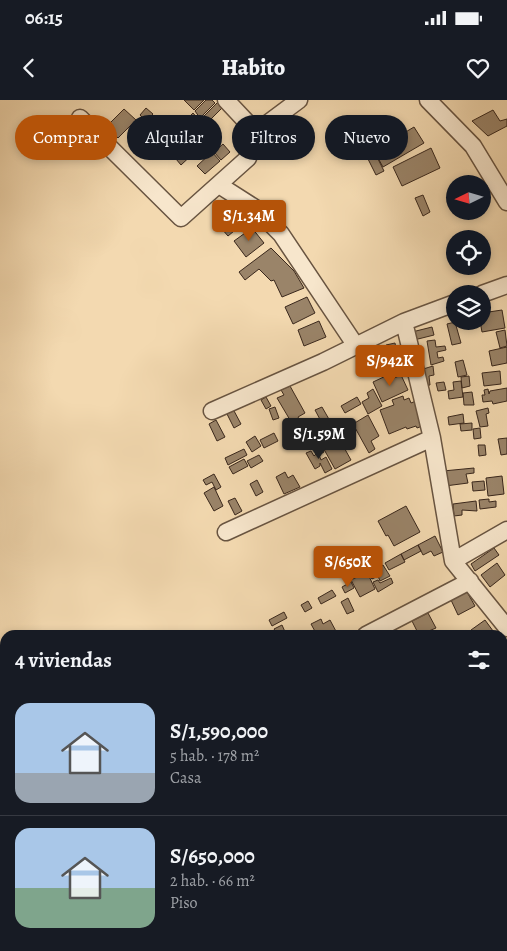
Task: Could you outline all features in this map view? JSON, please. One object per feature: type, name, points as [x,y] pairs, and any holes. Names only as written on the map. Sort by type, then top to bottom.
[{"type":"street","points":[[226,100],[240,115]]},
{"type":"street","points":[[279,115],[299,100]]},
{"type":"street","points":[[428,100],[473,146],[507,202]]},
{"type":"street","points":[[117,155],[181,218],[246,160]]},
{"type":"street","points":[[220,185],[255,208],[281,234],[356,346]]},
{"type":"street","points":[[491,291],[507,285]]},
{"type":"street","points":[[212,411],[356,346],[404,322],[446,307]]},
{"type":"street","points":[[404,322],[432,438],[453,561],[507,628]]},
{"type":"street","points":[[226,532],[432,438]]},
{"type":"street","points":[[453,561],[507,530]]},
{"type":"street","points":[[376,630],[470,581]]},
{"type":"building","points":[[184,100],[204,100],[194,110]]},
{"type":"building","points":[[206,100],[212,100],[215,103],[203,115],[198,115],[195,111]]},
{"type":"building","points":[[218,102],[223,107],[215,115],[205,115]]},
{"type":"building","points":[[146,108],[153,114],[152,115],[140,115]]},
{"type":"building","points":[[124,109],[131,115],[127,115],[127,129],[118,138],[117,137],[117,116]]},
{"type":"building","points":[[493,110],[500,121],[507,119],[507,126],[488,136],[472,121]]},
{"type":"building","points":[[414,127],[424,143],[408,152],[408,131]]},
{"type":"building","points":[[222,145],[230,152],[222,159]]},
{"type":"building","points":[[431,148],[440,168],[402,186],[393,167]]},
{"type":"building","points":[[177,160],[186,160],[181,165]]},
{"type":"building","points":[[203,160],[220,161],[205,174],[197,166]]},
{"type":"building","points":[[368,160],[378,160],[384,171],[376,175]]},
{"type":"building","points":[[379,160],[395,160],[383,167]]},
{"type":"building","points":[[423,195],[430,212],[423,216],[415,198]]},
{"type":"building","points":[[233,206],[246,221],[228,236],[215,221]]},
{"type":"building","points":[[252,228],[264,243],[246,257],[234,241]]},
{"type":"building","points":[[271,248],[294,271],[304,288],[282,297],[274,280],[271,281],[259,269],[245,280],[239,272]]},
{"type":"building","points":[[307,297],[315,313],[293,324],[285,307]]},
{"type":"building","points":[[502,310],[505,328],[482,332],[482,330],[491,330],[491,312]]},
{"type":"building","points":[[319,321],[326,337],[304,346],[298,330]]},
{"type":"building","points":[[432,327],[434,335],[410,341],[408,333]]},
{"type":"building","points":[[448,330],[457,330],[461,343],[452,345]]},
{"type":"building","points":[[505,330],[507,346],[500,348],[496,332]]},
{"type":"building","points":[[435,340],[436,347],[445,346],[446,350],[437,352],[438,358],[443,357],[444,361],[431,365],[427,341]]},
{"type":"building","points":[[395,343],[397,354],[388,355],[386,345]]},
{"type":"building","points":[[507,347],[507,363],[492,366],[489,351]]},
{"type":"building","points":[[463,360],[467,375],[458,377],[455,362]]},
{"type":"building","points":[[433,366],[434,375],[429,376],[430,385],[423,386],[420,370]]},
{"type":"building","points":[[500,371],[501,384],[484,386],[482,373]]},
{"type":"building","points":[[388,375],[390,380],[401,375],[408,390],[382,402],[373,382]]},
{"type":"building","points":[[469,376],[470,386],[462,388],[461,377]]},
{"type":"building","points":[[461,381],[463,397],[449,399],[448,391],[454,390],[453,382]]},
{"type":"building","points":[[444,382],[446,390],[438,391],[436,383]]},
{"type":"building","points":[[290,386],[305,413],[298,417],[300,421],[293,425],[277,398],[284,395],[281,390]]},
{"type":"building","points":[[507,388],[507,401],[493,404],[492,401],[483,402],[482,395],[485,395],[484,390],[488,389],[489,394],[490,391]]},
{"type":"building","points":[[373,389],[382,406],[368,414],[362,402],[369,398],[367,393]]},
{"type":"building","points":[[472,392],[474,405],[464,405],[463,393]]},
{"type":"building","points":[[403,396],[404,400],[409,398],[411,403],[421,399],[428,424],[417,428],[416,426],[407,429],[406,427],[389,434],[380,410],[394,405],[392,400]]},
{"type":"building","points":[[266,397],[271,406],[266,409],[261,400]]},
{"type":"building","points":[[357,397],[361,404],[345,413],[341,406]]},
{"type":"building","points":[[275,407],[279,418],[273,420],[269,409]]},
{"type":"building","points":[[322,407],[330,421],[323,425],[315,410]]},
{"type":"building","points":[[488,408],[489,413],[486,414],[488,426],[480,427],[476,411]]},
{"type":"building","points":[[233,409],[241,424],[234,428],[226,412]]},
{"type":"building","points":[[463,414],[464,423],[449,425],[448,417]]},
{"type":"building","points":[[368,415],[379,436],[371,441],[375,449],[369,453],[353,424]]},
{"type":"building","points":[[216,420],[225,437],[217,441],[209,424]]},
{"type":"building","points":[[472,423],[472,430],[461,431],[460,424]]},
{"type":"building","points":[[480,428],[481,438],[474,439],[473,429]]},
{"type":"building","points":[[274,433],[278,441],[264,448],[260,440]]},
{"type":"building","points":[[337,435],[351,460],[335,469],[321,444]]},
{"type":"building","points":[[255,436],[261,446],[252,452],[246,442]]},
{"type":"building","points":[[507,438],[507,454],[501,455],[498,439]]},
{"type":"building","points":[[478,445],[485,445],[486,455],[479,456]]},
{"type":"building","points":[[320,446],[324,452],[319,455],[321,460],[326,457],[332,469],[325,473],[320,463],[320,466],[315,469],[306,453],[311,451],[314,456],[317,453],[314,449]]},
{"type":"building","points":[[244,449],[247,455],[228,465],[225,458]]},
{"type":"building","points":[[259,455],[263,461],[251,468],[247,461]]},
{"type":"building","points":[[244,459],[248,466],[233,474],[229,467]]},
{"type":"building","points":[[474,468],[474,473],[466,474],[468,483],[445,486],[443,471]]},
{"type":"building","points":[[285,472],[288,478],[293,475],[300,487],[284,494],[276,477]]},
{"type":"building","points":[[214,474],[221,487],[216,490],[212,482],[206,485],[203,480]]},
{"type":"building","points":[[502,476],[504,494],[488,496],[486,478]]},
{"type":"building","points":[[257,480],[263,492],[256,496],[250,484]]},
{"type":"building","points":[[484,481],[485,490],[473,491],[472,482]]},
{"type":"building","points":[[214,487],[223,506],[214,511],[204,493]]},
{"type":"building","points":[[235,498],[242,511],[235,515],[228,501]]},
{"type":"building","points":[[489,499],[489,502],[496,501],[496,507],[480,509],[479,500]]},
{"type":"building","points":[[476,501],[477,511],[462,510],[462,515],[454,516],[453,504]]},
{"type":"building","points":[[406,506],[420,532],[394,546],[378,521]]},
{"type":"building","points":[[435,536],[443,552],[434,556],[431,551],[423,555],[418,545]]},
{"type":"building","points":[[418,545],[421,551],[404,560],[401,554]]},
{"type":"building","points":[[494,548],[499,555],[475,571],[471,564]]},
{"type":"building","points":[[401,554],[405,562],[389,570],[385,563]]},
{"type":"building","points":[[497,563],[505,575],[490,587],[481,575]]},
{"type":"building","points":[[383,565],[390,576],[380,581],[378,576],[372,579],[368,573]]},
{"type":"building","points":[[367,572],[375,589],[360,597],[351,580]]},
{"type":"building","points":[[391,578],[393,583],[378,592],[373,582],[378,580],[380,583]]},
{"type":"building","points":[[351,582],[354,588],[345,593],[342,587]]},
{"type":"building","points":[[332,590],[336,596],[321,604],[318,598]]},
{"type":"building","points":[[467,592],[475,606],[458,615],[451,600]]},
{"type":"building","points":[[348,598],[354,611],[347,614],[341,602]]},
{"type":"building","points":[[308,601],[312,608],[305,612],[301,605]]},
{"type":"building","points":[[284,612],[287,618],[272,626],[269,620]]},
{"type":"building","points":[[428,613],[436,628],[416,630],[412,621]]},
{"type":"building","points":[[321,619],[323,624],[330,620],[335,630],[314,630],[311,624]]},
{"type":"building","points":[[485,620],[492,630],[471,630]]},
{"type":"building","points":[[282,625],[284,630],[275,630]]}]
